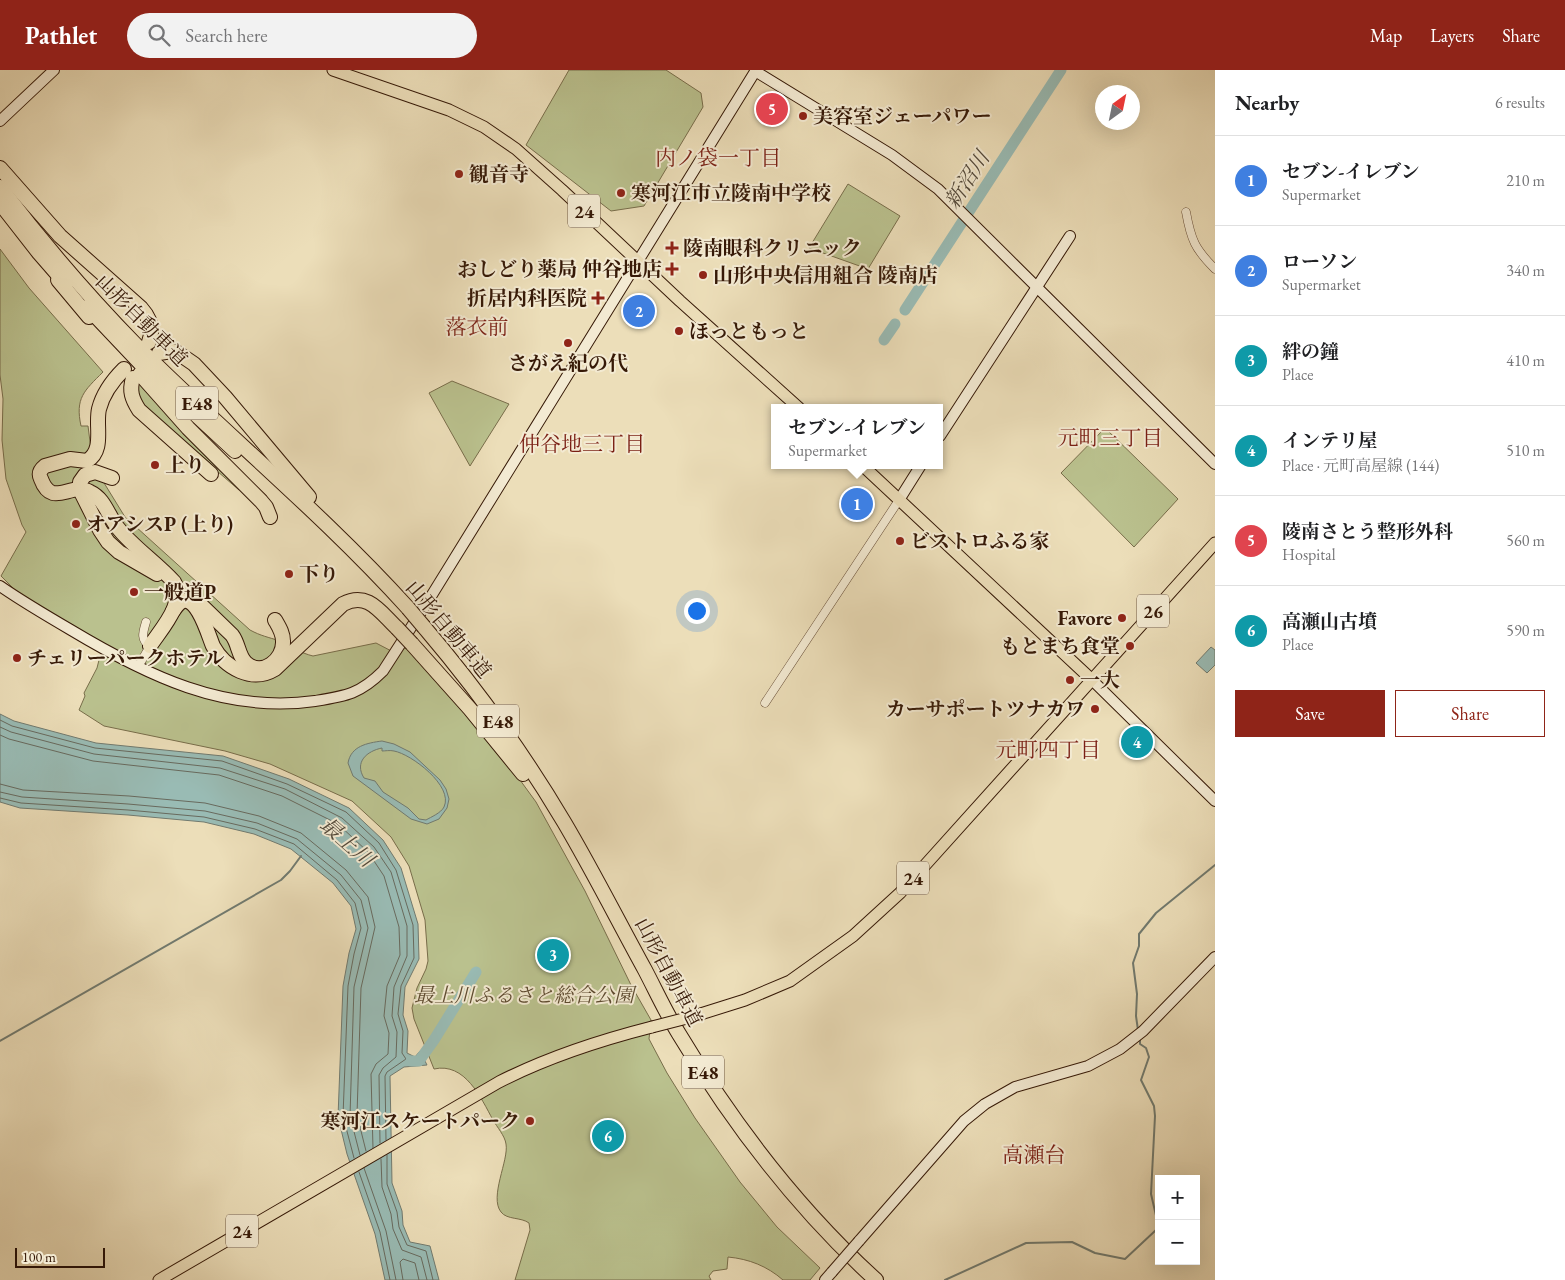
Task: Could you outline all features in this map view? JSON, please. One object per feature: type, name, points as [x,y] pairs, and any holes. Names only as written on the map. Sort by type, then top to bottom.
[{"type":"highway","points":[[0,168],[60,236],[146,314],[151,325],[151,337],[148,342]]},
{"type":"highway","name":"山形自動車道","points":[[0,187],[81,288],[136,345],[327,525],[402,618]]},
{"type":"highway","name":"山形自動車道","points":[[0,203],[78,298],[140,363],[356,566],[418,635],[476,706],[560,825]]},
{"type":"highway","points":[[40,253],[54,275],[104,334],[188,428],[261,501],[270,517]]},
{"type":"highway","points":[[160,352],[172,351],[178,353],[201,371],[251,426],[302,489],[388,582],[402,618]]},
{"type":"highway","points":[[178,594],[174,582],[118,529],[100,499],[90,491],[80,489],[58,494],[48,491],[44,488],[39,475],[45,466],[70,459],[83,462],[94,455],[98,445],[98,416],[101,402],[112,382],[128,374],[132,398],[139,410],[211,474]]},
{"type":"highway","points":[[112,478],[101,473],[89,473],[82,478],[80,489],[108,542],[120,552],[155,572],[168,585],[170,594],[167,615]]},
{"type":"highway","points":[[150,646],[167,615],[171,600],[178,594],[192,597],[232,635],[236,640],[242,658],[257,668],[269,666],[282,652],[284,640],[275,620]]},
{"type":"highway","points":[[167,615],[181,602],[186,601],[190,603],[201,616],[214,648],[223,659],[241,672],[254,676],[268,674],[275,669],[343,604],[349,601],[360,600],[372,603],[402,618]]},
{"type":"highway","name":"山形自動車道","points":[[418,635],[462,673],[511,740],[678,1032],[726,1107],[776,1174],[822,1226],[876,1280]]},
{"type":"highway","name":"山形自動車道","points":[[569,840],[670,1035],[718,1112],[765,1174],[815,1233],[863,1280]]},
{"type":"main road","name":"24","points":[[333,70],[449,110],[484,127],[516,149],[795,404]]},
{"type":"main road","points":[[866,469],[1091,679]]},
{"type":"main road","name":"26","points":[[1091,679],[1215,543]]},
{"type":"main road","name":"24","points":[[160,1280],[324,1183],[531,1066],[612,1039],[745,1000],[790,981],[853,936],[900,893],[1091,679]]},
{"type":"street","points":[[0,121],[54,70]]},
{"type":"street","points":[[0,586],[91,642],[138,667],[169,681],[211,696],[248,701],[302,703],[352,694],[373,681],[383,671],[430,598],[756,70],[892,155],[938,189],[1215,464]]},
{"type":"street","points":[[1186,212],[1192,238],[1197,248],[1215,269]]},
{"type":"street","points":[[943,431],[1070,236]]},
{"type":"street","points":[[765,703],[918,469]]},
{"type":"street","points":[[138,667],[150,646],[143,639],[146,622]]},
{"type":"street","points":[[1091,679],[1215,802]]},
{"type":"street","points":[[828,1276],[964,1121],[985,1104],[1015,1087],[1088,1066],[1120,1049],[1140,1034],[1215,957]]},
{"type":"green space","name":"寒河江市立陵南中学校","points":[[569,70],[666,70],[701,93],[703,107],[644,206],[611,211],[526,145]]},
{"type":"green space","points":[[848,184],[900,216],[868,269],[809,248]]},
{"type":"green space","name":"最上川ふるさと総合公園","points":[[0,249],[29,288],[103,372],[86,390],[80,402],[79,416],[81,426],[88,426],[93,465],[125,517],[254,632],[313,656],[376,643],[399,655],[406,645],[512,769],[536,802],[585,891],[631,985],[651,1020],[649,1039],[667,1073],[695,1118],[740,1182],[777,1227],[820,1268],[810,1280],[783,1280],[757,1264],[743,1259],[728,1257],[727,1269],[713,1271],[709,1276],[711,1280],[515,1280],[530,1230],[529,1223],[504,1215],[498,1205],[498,1188],[506,1151],[503,1135],[477,1092],[463,1076],[445,1068],[434,1069],[414,1019],[412,1008],[417,988],[428,961],[425,920],[409,866],[391,837],[352,801],[270,764],[225,751],[104,726],[79,710],[85,696],[84,693],[97,668],[100,656],[103,657],[107,648],[19,594],[1,576],[26,532],[6,479],[2,440]]},
{"type":"green space","points":[[137,378],[241,488],[239,490],[135,400]]},
{"type":"green space","points":[[452,381],[509,404],[470,466],[429,393]]},
{"type":"green space","points":[[1105,428],[1178,499],[1134,547],[1061,473]]},
{"type":"water","points":[[1211,647],[1215,650],[1215,665],[1207,673],[1196,663]]},
{"type":"water","name":"最上川","points":[[0,714],[14,721],[96,743],[223,756],[289,779],[349,808],[383,840],[401,868],[418,924],[419,959],[405,987],[403,1015],[408,1031],[407,1053],[415,1057],[420,1051],[427,1065],[404,1067],[390,1076],[392,1183],[402,1211],[403,1225],[410,1242],[430,1246],[439,1280],[385,1280],[375,1234],[347,1154],[338,1117],[343,986],[356,929],[351,906],[333,883],[291,849],[254,834],[204,822],[20,808],[0,802]]},
{"type":"water","points":[[382,741],[394,744],[410,752],[440,780],[446,789],[449,799],[447,808],[439,819],[427,824],[411,819],[353,776],[348,763],[352,753],[365,744]],"holes":[[[382,748],[382,751],[401,753],[420,764],[429,772],[443,790],[445,799],[444,807],[441,811],[426,820],[419,819],[408,808],[383,792],[375,781],[364,778],[360,767],[361,762],[371,752]]]},
{"type":"waterway","name":"新沼川","points":[[905,310],[1061,70]]},
{"type":"waterway","name":"新沼川","points":[[884,340],[895,324]]},
{"type":"waterway","points":[[0,1041],[281,880],[301,856]]},
{"type":"waterway","points":[[1138,1030],[1136,1016],[1137,994],[1133,963],[1139,946],[1139,934],[1156,913],[1215,865]]},
{"type":"waterway","name":"新沼川","points":[[411,1061],[419,1061],[476,972]]},
{"type":"waterway","points":[[945,1280],[1026,1243],[1072,1242],[1095,1253],[1125,1259],[1156,1230],[1158,1224],[1151,1194],[1155,1116],[1154,1106],[1141,1080],[1149,1057],[1146,1048],[1140,1044],[1140,1039]]},
{"type":"place","name":"陵南さとう整形外科","points":[[772,109]]},
{"type":"place","name":"美容室ジェーパワー","points":[[803,116]]},
{"type":"place","name":"観音寺","points":[[459,174]]},
{"type":"place","name":"寒河江市立陵南中学校","points":[[621,193]]},
{"type":"place","name":"陵南眼科クリニック","points":[[672,248]]},
{"type":"place","name":"おしどり薬局 仲谷地店","points":[[672,269]]},
{"type":"place","name":"山形中央信用組合 陵南店","points":[[703,275]]},
{"type":"place","name":"折居内科医院","points":[[598,298]]},
{"type":"place","name":"ローソン","points":[[639,311]]},
{"type":"place","name":"ほっともっと","points":[[679,331]]},
{"type":"place","name":"さがえ紀の代","points":[[568,343]]},
{"type":"place","name":"上り","points":[[155,465]]},
{"type":"place","name":"セブン-イレブン","points":[[857,504]]},
{"type":"place","name":"オアシスP (上り)","points":[[76,524]]},
{"type":"place","name":"ビストロふる家","points":[[900,541]]},
{"type":"place","name":"下り","points":[[289,574]]},
{"type":"place","name":"一般道P","points":[[134,592]]},
{"type":"place","name":"Favore","points":[[1122,618]]},
{"type":"place","name":"もとまち食堂","points":[[1130,646]]},
{"type":"place","name":"チェリーパークホテル","points":[[17,658]]},
{"type":"place","name":"一大","points":[[1070,680]]},
{"type":"place","name":"カーサポートツナカワ","points":[[1095,709]]},
{"type":"place","name":"インテリ屋","points":[[1137,742]]},
{"type":"place","name":"絆の鐘","points":[[553,955]]},
{"type":"place","name":"寒河江スケートパーク","points":[[530,1121]]},
{"type":"place","name":"高瀬山古墳","points":[[608,1136]]},
{"type":"district","name":"内ノ袋一丁目","points":[[718,158]]},
{"type":"district","name":"落衣前","points":[[477,327]]},
{"type":"district","name":"元町三丁目","points":[[1110,438]]},
{"type":"district","name":"仲谷地三丁目","points":[[582,444]]},
{"type":"district","name":"元町四丁目","points":[[1048,750]]},
{"type":"district","name":"高瀬台","points":[[1034,1155]]}]
